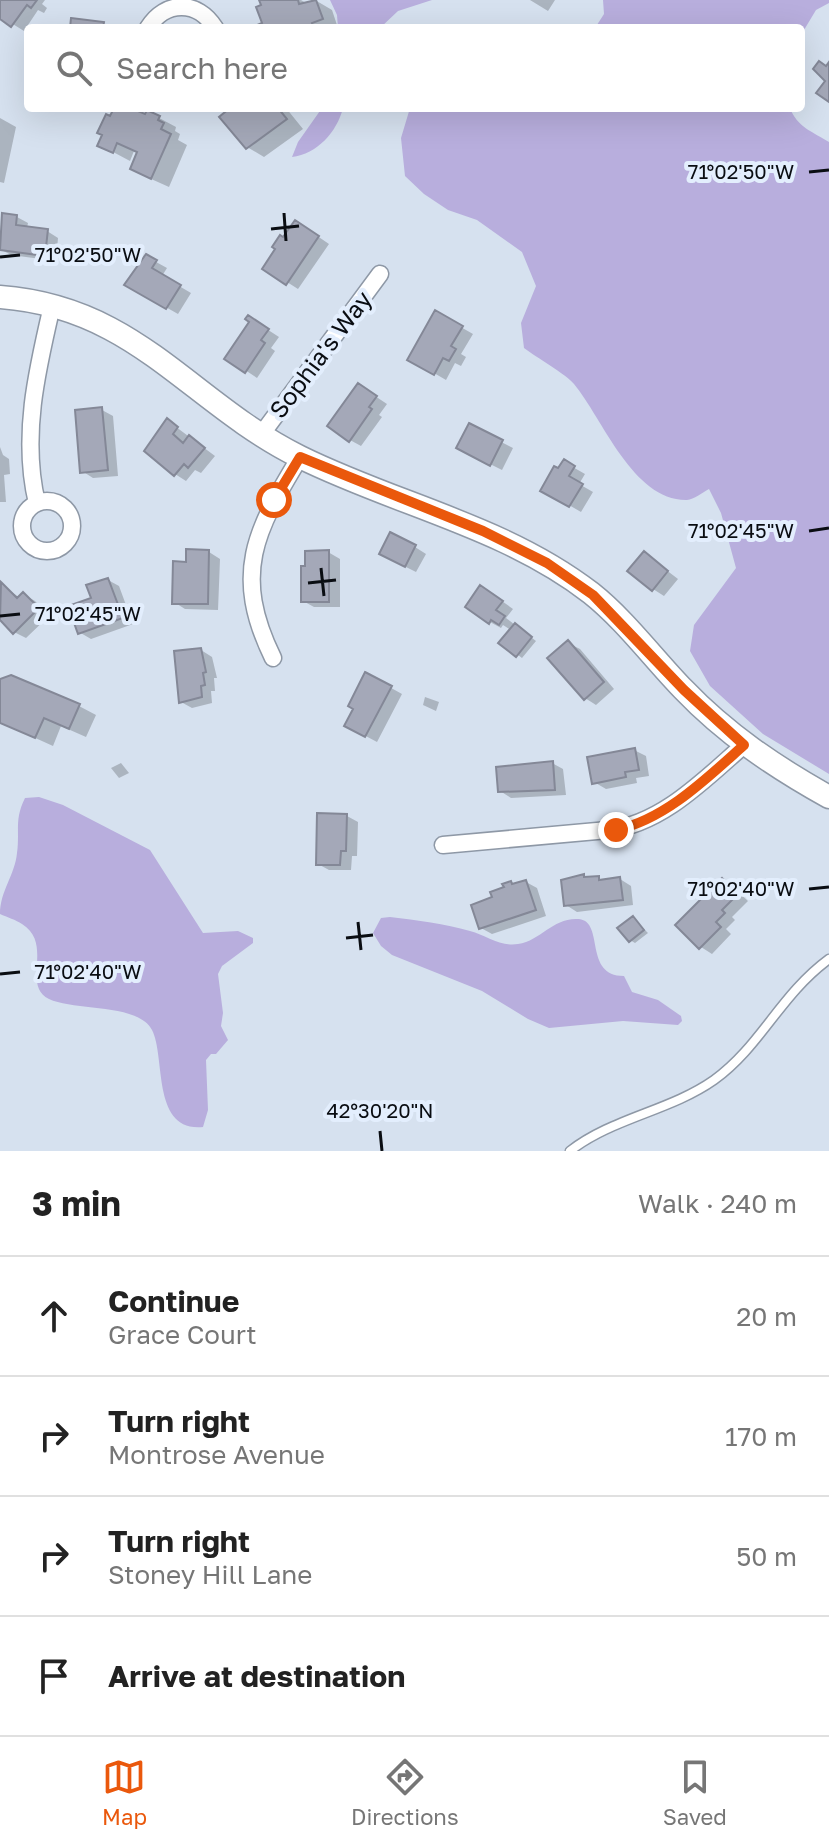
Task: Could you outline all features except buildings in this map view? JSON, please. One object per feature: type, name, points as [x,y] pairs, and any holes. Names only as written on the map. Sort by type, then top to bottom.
[{"type":"main road","points":[[0,297],[52,306],[92,318],[129,338],[261,435],[300,457],[483,531],[547,563],[593,595],[684,690],[744,745],[829,797]]},
{"type":"street","points":[[147,0],[153,21],[175,5],[187,5],[198,8],[213,24]]},
{"type":"street","name":"Sophia's Way","points":[[261,435],[380,274]]},
{"type":"street","points":[[37,503],[32,476],[32,404],[52,306]]},
{"type":"street","points":[[273,658],[256,612],[251,568],[261,526],[300,457]]},
{"type":"street","points":[[443,845],[616,830],[631,826],[659,813],[744,745]]},
{"type":"lane","points":[[570,1151],[673,1103],[738,1062],[791,992],[829,959]]},
{"type":"shaded area","points":[[330,0],[432,0],[398,11],[384,24],[338,24]]},
{"type":"shaded area","points":[[603,0],[829,0],[816,10],[805,28],[805,24],[598,24],[604,14]]},
{"type":"shaded area","points":[[319,112],[342,112],[331,133],[318,147],[292,157],[298,142]]},
{"type":"shaded area","points":[[409,112],[792,112],[801,124],[829,142],[829,774],[763,734],[710,686],[690,651],[694,625],[736,568],[721,513],[709,489],[687,500],[668,497],[651,487],[621,456],[574,384],[524,348],[521,323],[536,286],[522,252],[477,220],[448,210],[424,194],[405,176],[401,138]]},
{"type":"shaded area","points":[[39,797],[63,805],[150,850],[203,933],[238,931],[253,938],[253,943],[222,966],[218,974],[223,1013],[221,1026],[228,1040],[206,1060],[208,1110],[203,1127],[186,1125],[175,1118],[168,1106],[156,1042],[145,1021],[120,1011],[49,999],[41,993],[37,984],[36,942],[31,932],[0,914],[2,898],[16,861],[18,819],[22,806],[25,798]]},
{"type":"shaded area","points":[[381,918],[451,926],[511,944],[526,942],[555,925],[579,919],[587,922],[591,929],[603,968],[611,974],[624,976],[632,992],[658,1000],[681,1016],[682,1021],[678,1025],[623,1021],[549,1028],[482,991],[392,955],[381,946],[373,933]]},
{"type":"route","points":[[274,500],[300,457],[524,550],[593,595],[684,690],[744,745],[659,813],[616,830]]}]
